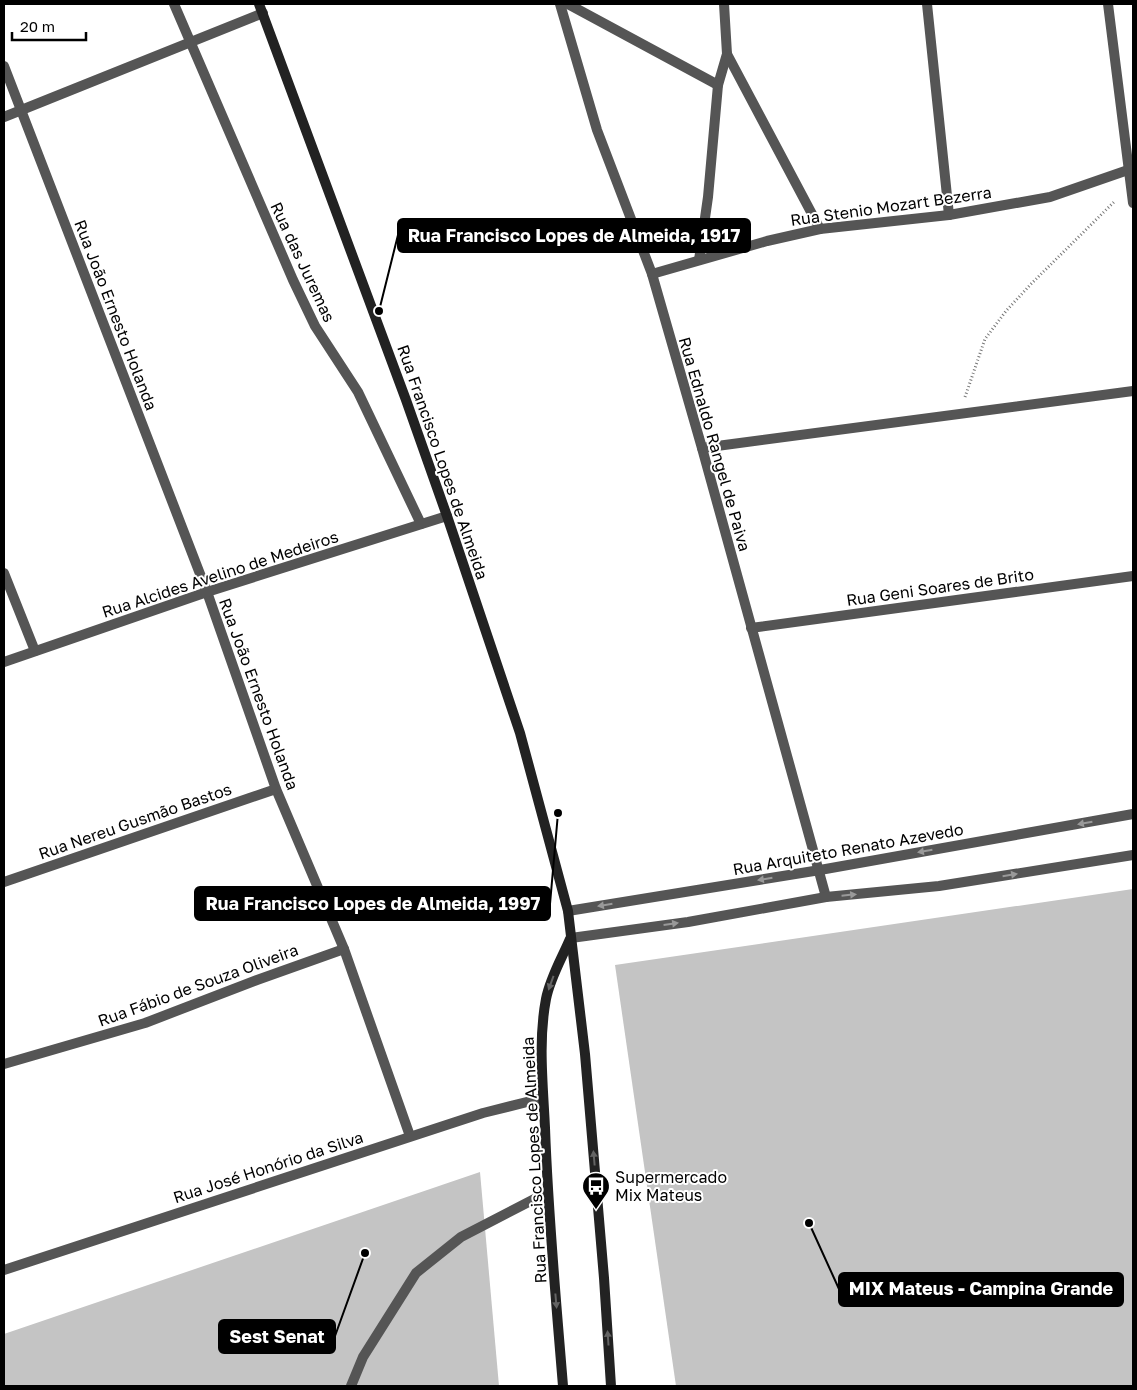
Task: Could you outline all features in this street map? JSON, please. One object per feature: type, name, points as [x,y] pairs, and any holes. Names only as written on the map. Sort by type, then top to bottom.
[{"type":"main road","name":"Rua Francisco Lopes de Almeida","points":[[261,8],[447,516],[520,733],[568,911],[585,1054],[611,1386]]},
{"type":"main road","name":"Rua Francisco Lopes de Almeida","points":[[563,1386],[548,1192],[542,1059],[543,1020],[546,997],[571,938]]},
{"type":"street","name":"Rua das Juremas","points":[[174,4],[293,280],[315,326],[358,392],[421,524]]},
{"type":"street","name":"Rua Ednaldo Rangel de Paiva","points":[[560,4],[597,130],[652,274],[826,897]]},
{"type":"street","points":[[568,4],[718,85]]},
{"type":"street","points":[[698,260],[708,197],[718,85],[727,54],[724,4]]},
{"type":"street","points":[[927,4],[949,215]]},
{"type":"street","points":[[1108,4],[1126,135],[1133,203]]},
{"type":"street","points":[[4,117],[189,42],[261,8]]},
{"type":"street","points":[[727,54],[820,229]]},
{"type":"street","name":"Rua João Ernesto Holanda","points":[[4,66],[207,592],[276,789],[344,949],[410,1136]]},
{"type":"street","name":"Rua Stenio Mozart Bezerra","points":[[652,274],[767,241],[820,229],[949,215],[1050,197],[1130,169]]},
{"type":"street","points":[[702,448],[1133,391]]},
{"type":"street","name":"Rua Alcides Avelino de Medeiros","points":[[4,662],[207,592],[447,516]]},
{"type":"street","points":[[4,573],[35,651]]},
{"type":"street","name":"Rua Geni Soares de Brito","points":[[751,628],[1133,576]]},
{"type":"street","name":"Rua Nereu Gusmão Bastos","points":[[4,882],[276,789]]},
{"type":"street","name":"Rua Arquiteto Renato Azevedo","points":[[568,911],[820,870],[1133,814]]},
{"type":"street","points":[[571,938],[688,922],[826,897],[938,886],[1133,855]]},
{"type":"street","name":"Rua Fábio de Souza Oliveira","points":[[4,1064],[145,1023],[344,949]]},
{"type":"street","name":"Rua José Honório da Silva","points":[[4,1270],[410,1136],[483,1113],[543,1098]]},
{"type":"street","points":[[351,1386],[363,1357],[416,1273],[461,1237],[548,1192]]},
{"type":"path","points":[[959,414],[984,339],[1031,284],[1130,187]]},
{"type":"building","points":[[1133,889],[1133,1386],[676,1386],[615,965]]},
{"type":"building","points":[[480,1172],[499,1386],[4,1386],[4,1334]]},
{"type":"place","name":"Rua Francisco Lopes de Almeida, 1917","points":[[379,311]]},
{"type":"place","name":"Rua Francisco Lopes de Almeida, 1997","points":[[558,813]]},
{"type":"place","name":"Supermercado Mix Mateus","points":[[596,1210]]},
{"type":"place","name":"MIX Mateus - Campina Grande","points":[[809,1223]]},
{"type":"place","name":"Sest Senat","points":[[365,1253]]}]
